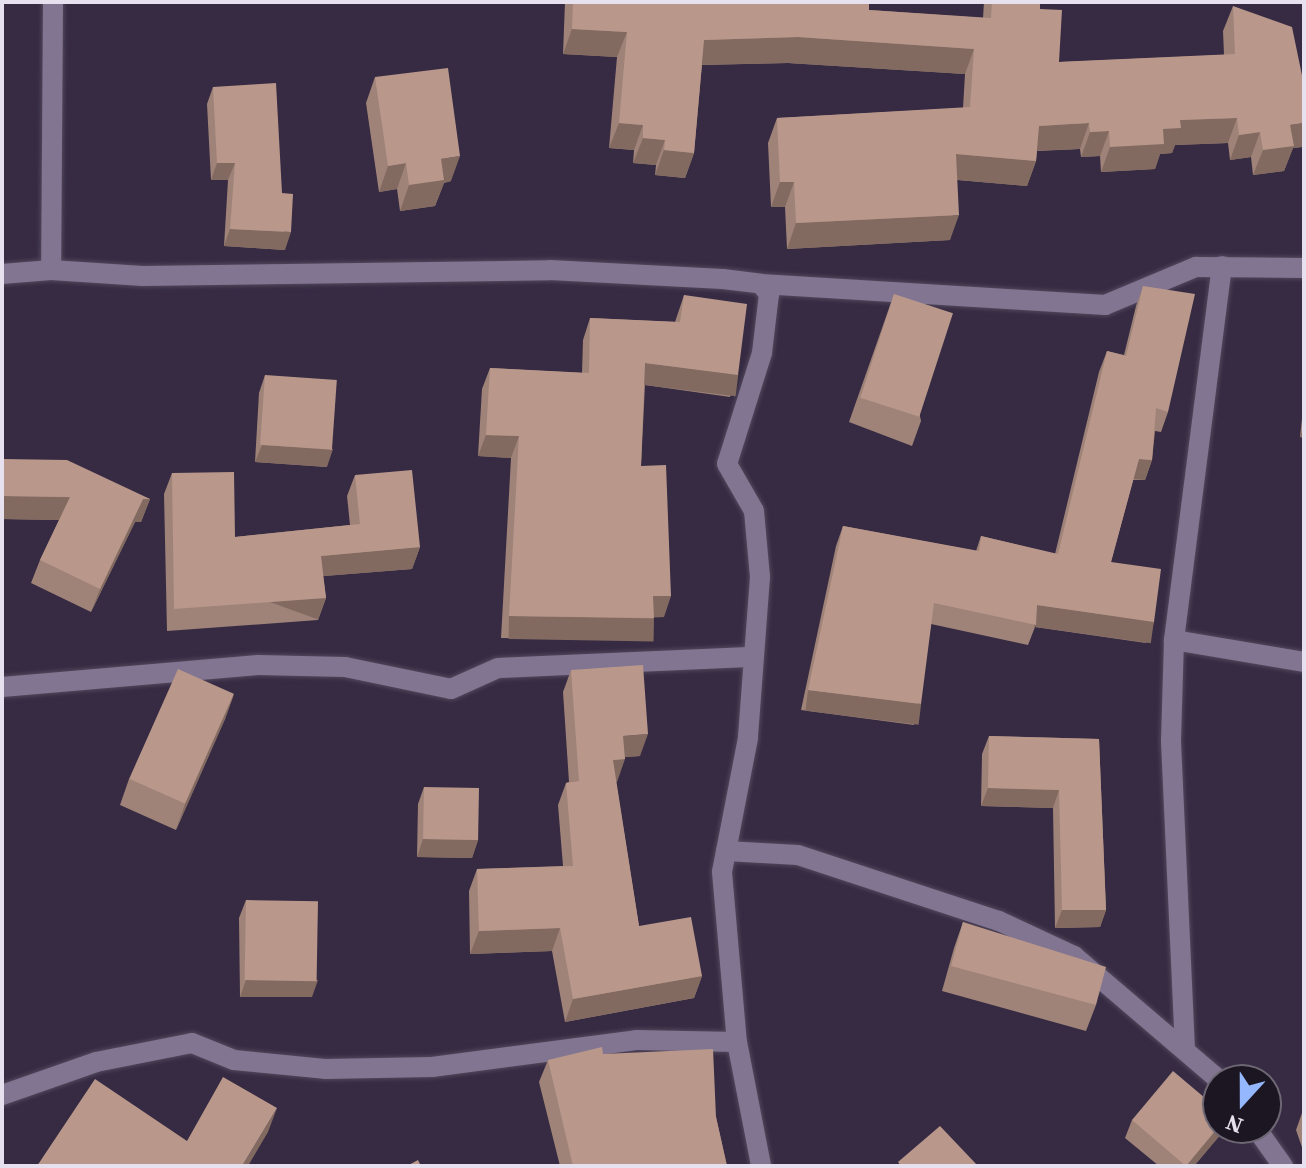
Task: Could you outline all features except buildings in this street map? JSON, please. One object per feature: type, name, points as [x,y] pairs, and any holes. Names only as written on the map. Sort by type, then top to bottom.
[{"type":"street","points":[[51,270],[53,2]]},
{"type":"street","points":[[1185,1050],[1171,741],[1174,640],[1222,266]]},
{"type":"street","points":[[2,274],[51,270],[143,276],[550,270],[1105,305],[1196,267],[1304,268]]},
{"type":"street","points":[[761,284],[770,315],[727,464],[754,511],[760,577],[749,657],[748,738],[726,851],[737,1042],[761,1166]]},
{"type":"street","points":[[1174,640],[1304,662]]},
{"type":"street","points":[[2,687],[258,665],[345,667],[451,689],[498,668],[749,657]]},
{"type":"street","points":[[726,851],[841,865],[999,921],[1074,956],[1202,1065]]},
{"type":"street","points":[[2,1095],[96,1062],[192,1043],[234,1060],[325,1069],[432,1067],[636,1040],[737,1042]]},
{"type":"street","points":[[1267,1144],[1283,1166]]}]
